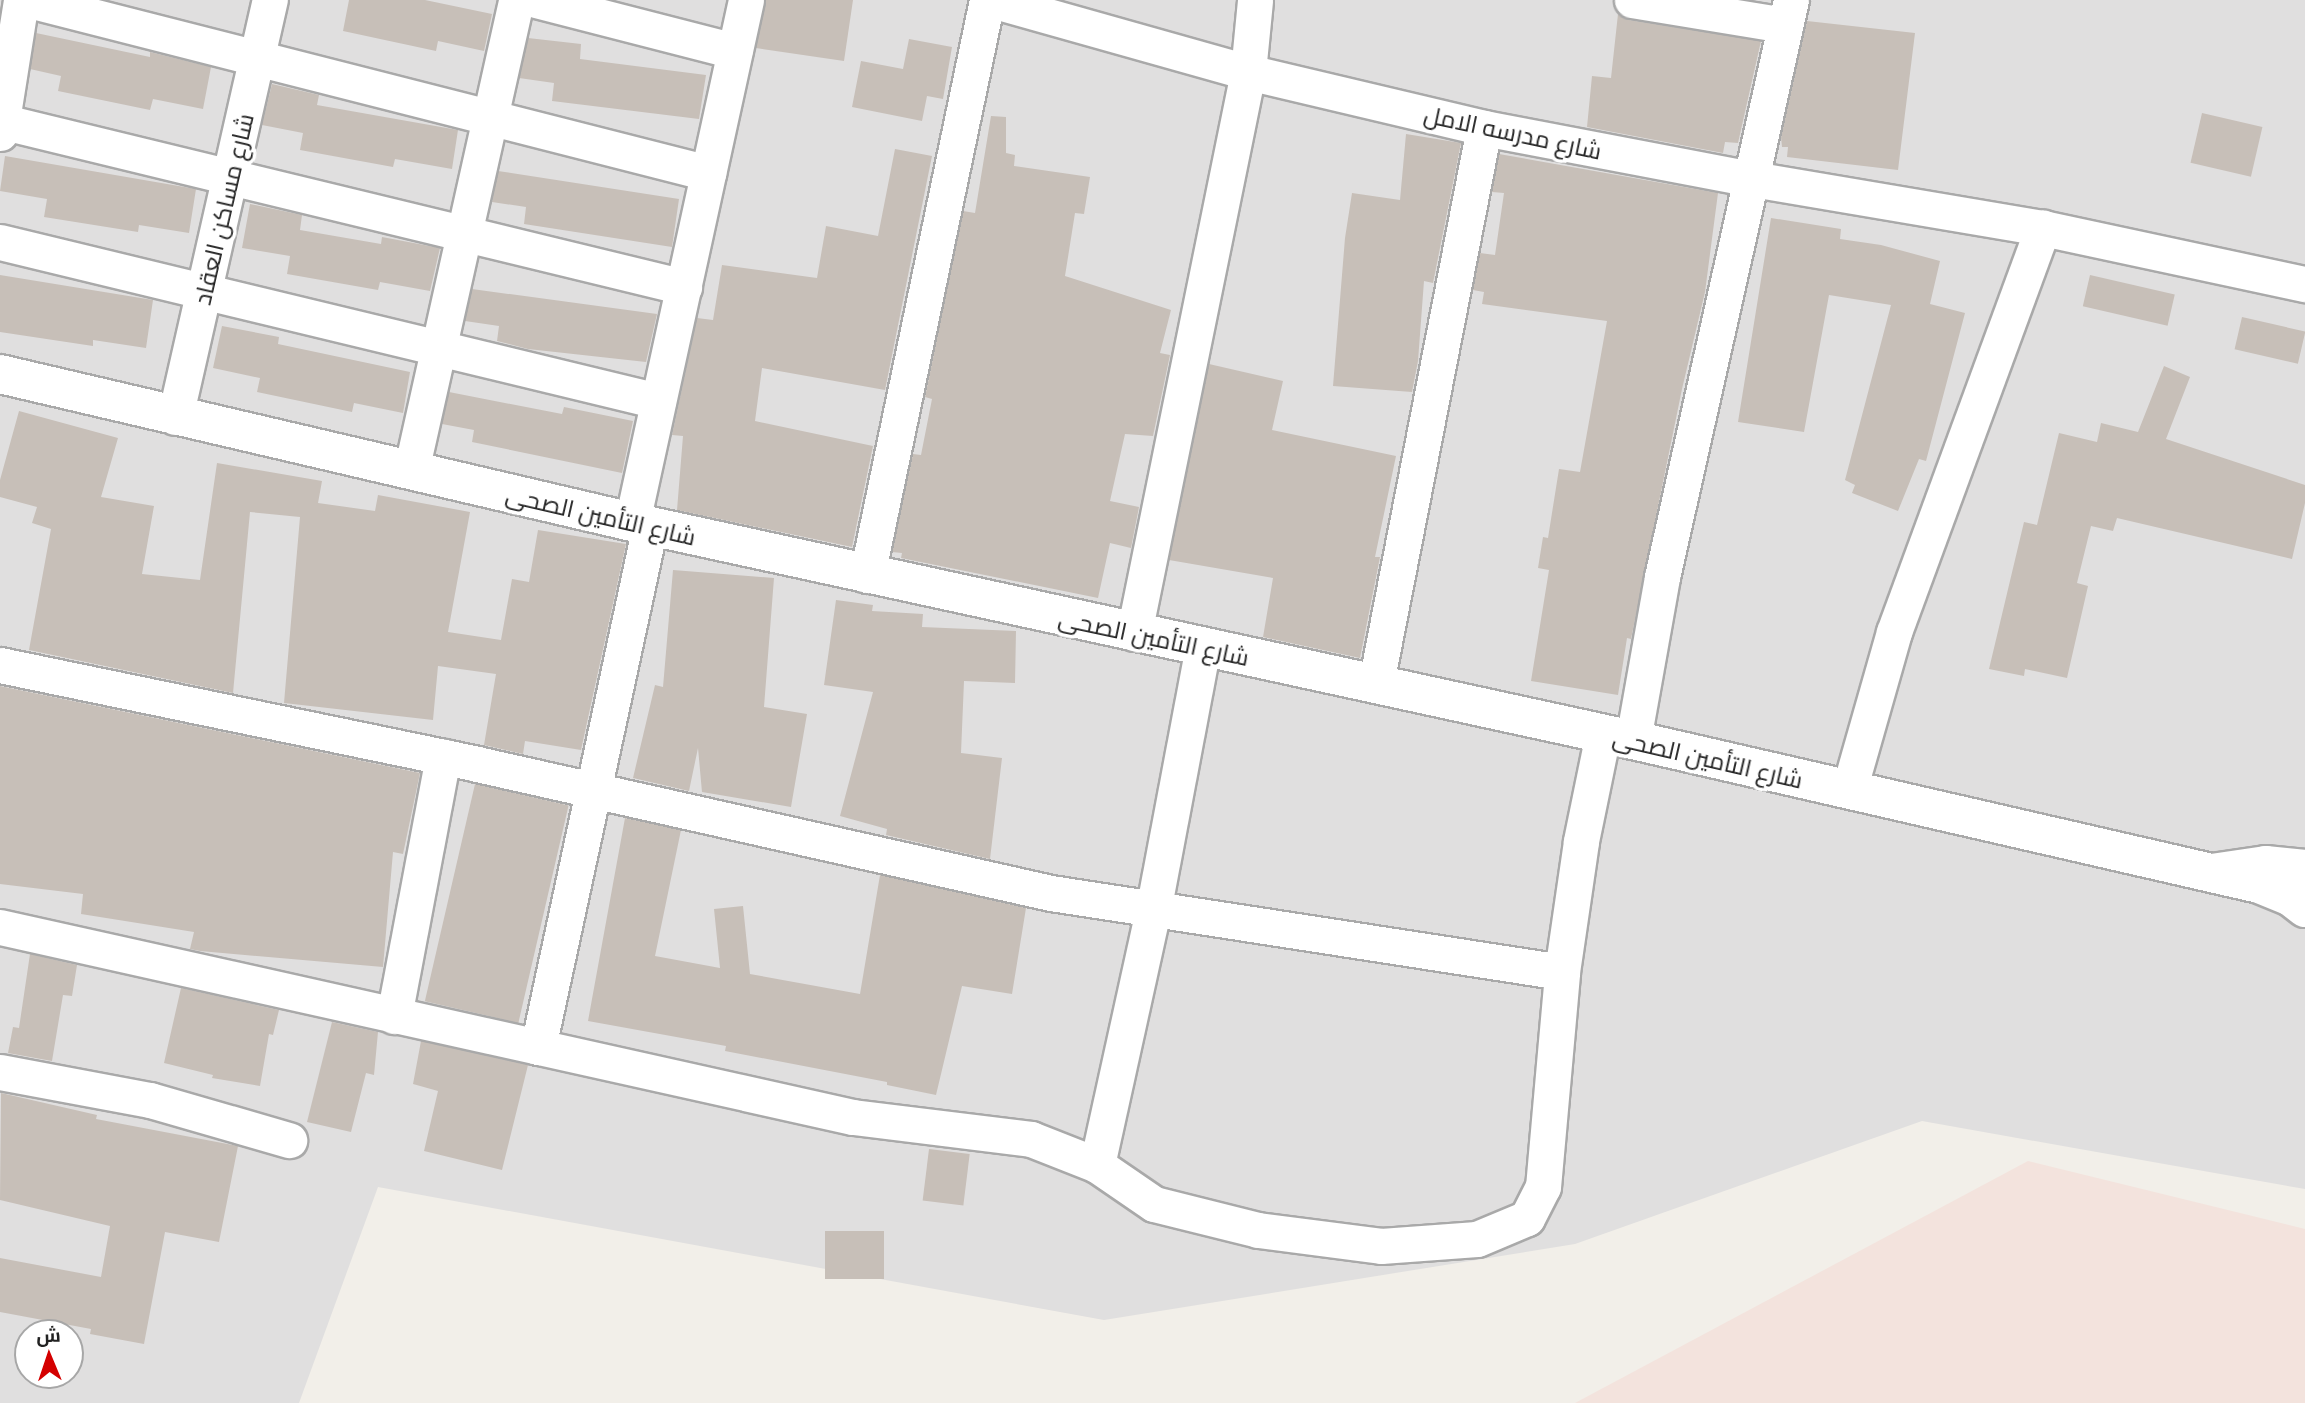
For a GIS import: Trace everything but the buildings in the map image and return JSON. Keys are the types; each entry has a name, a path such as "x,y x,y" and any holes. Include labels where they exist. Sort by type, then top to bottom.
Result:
{"street":[{"path":"21,0 1,125 230,176 684,287"},
{"path":"29,0 709,173"},
{"name":"شارع مساكن العقاد","path":"175,417 270,0"},
{"path":"411,471 516,0"},
{"path":"536,0 735,51"},
{"path":"538,1047 595,791 641,524 658,401 746,0"},
{"path":"867,575 989,0"},
{"name":"شارع مدرسه الامل","path":"989,0 1248,72 1484,128 1752,179 2043,228 2305,284"},
{"path":"1134,633 1248,72 1255,0"},
{"path":"0,927 853,1117 1031,1139 1097,1165 1154,1204 1258,1230 1381,1246 1477,1239 1527,1218 1543,1187 1562,972 1581,841 1618,737 1662,577 1788,13 1632,0"},
{"path":"1376,683 1484,128"},
{"path":"1849,790 1894,632 2043,228"},
{"path":"0,242 658,401"},
{"name":"شارع التأمين الصحى","path":"0,374 641,524 1203,648 1376,683 2259,884 2291,897 2305,908"},
{"path":"1097,1165 1153,911 1203,648"},
{"path":"0,665 443,757 1051,893 1153,911 1562,972"},
{"path":"394,1016 443,757"},
{"path":"2204,872 2265,863 2305,867"},
{"path":"0,1072 150,1100 289,1140"}],"shaded area":[{"path":"0,0 2305,0 2305,1189 1922,1121 1575,1244 1104,1320 378,1187 299,1403 0,1403"},
{"path":"2028,1161 2305,1229 2305,1403 1575,1403"}]}
